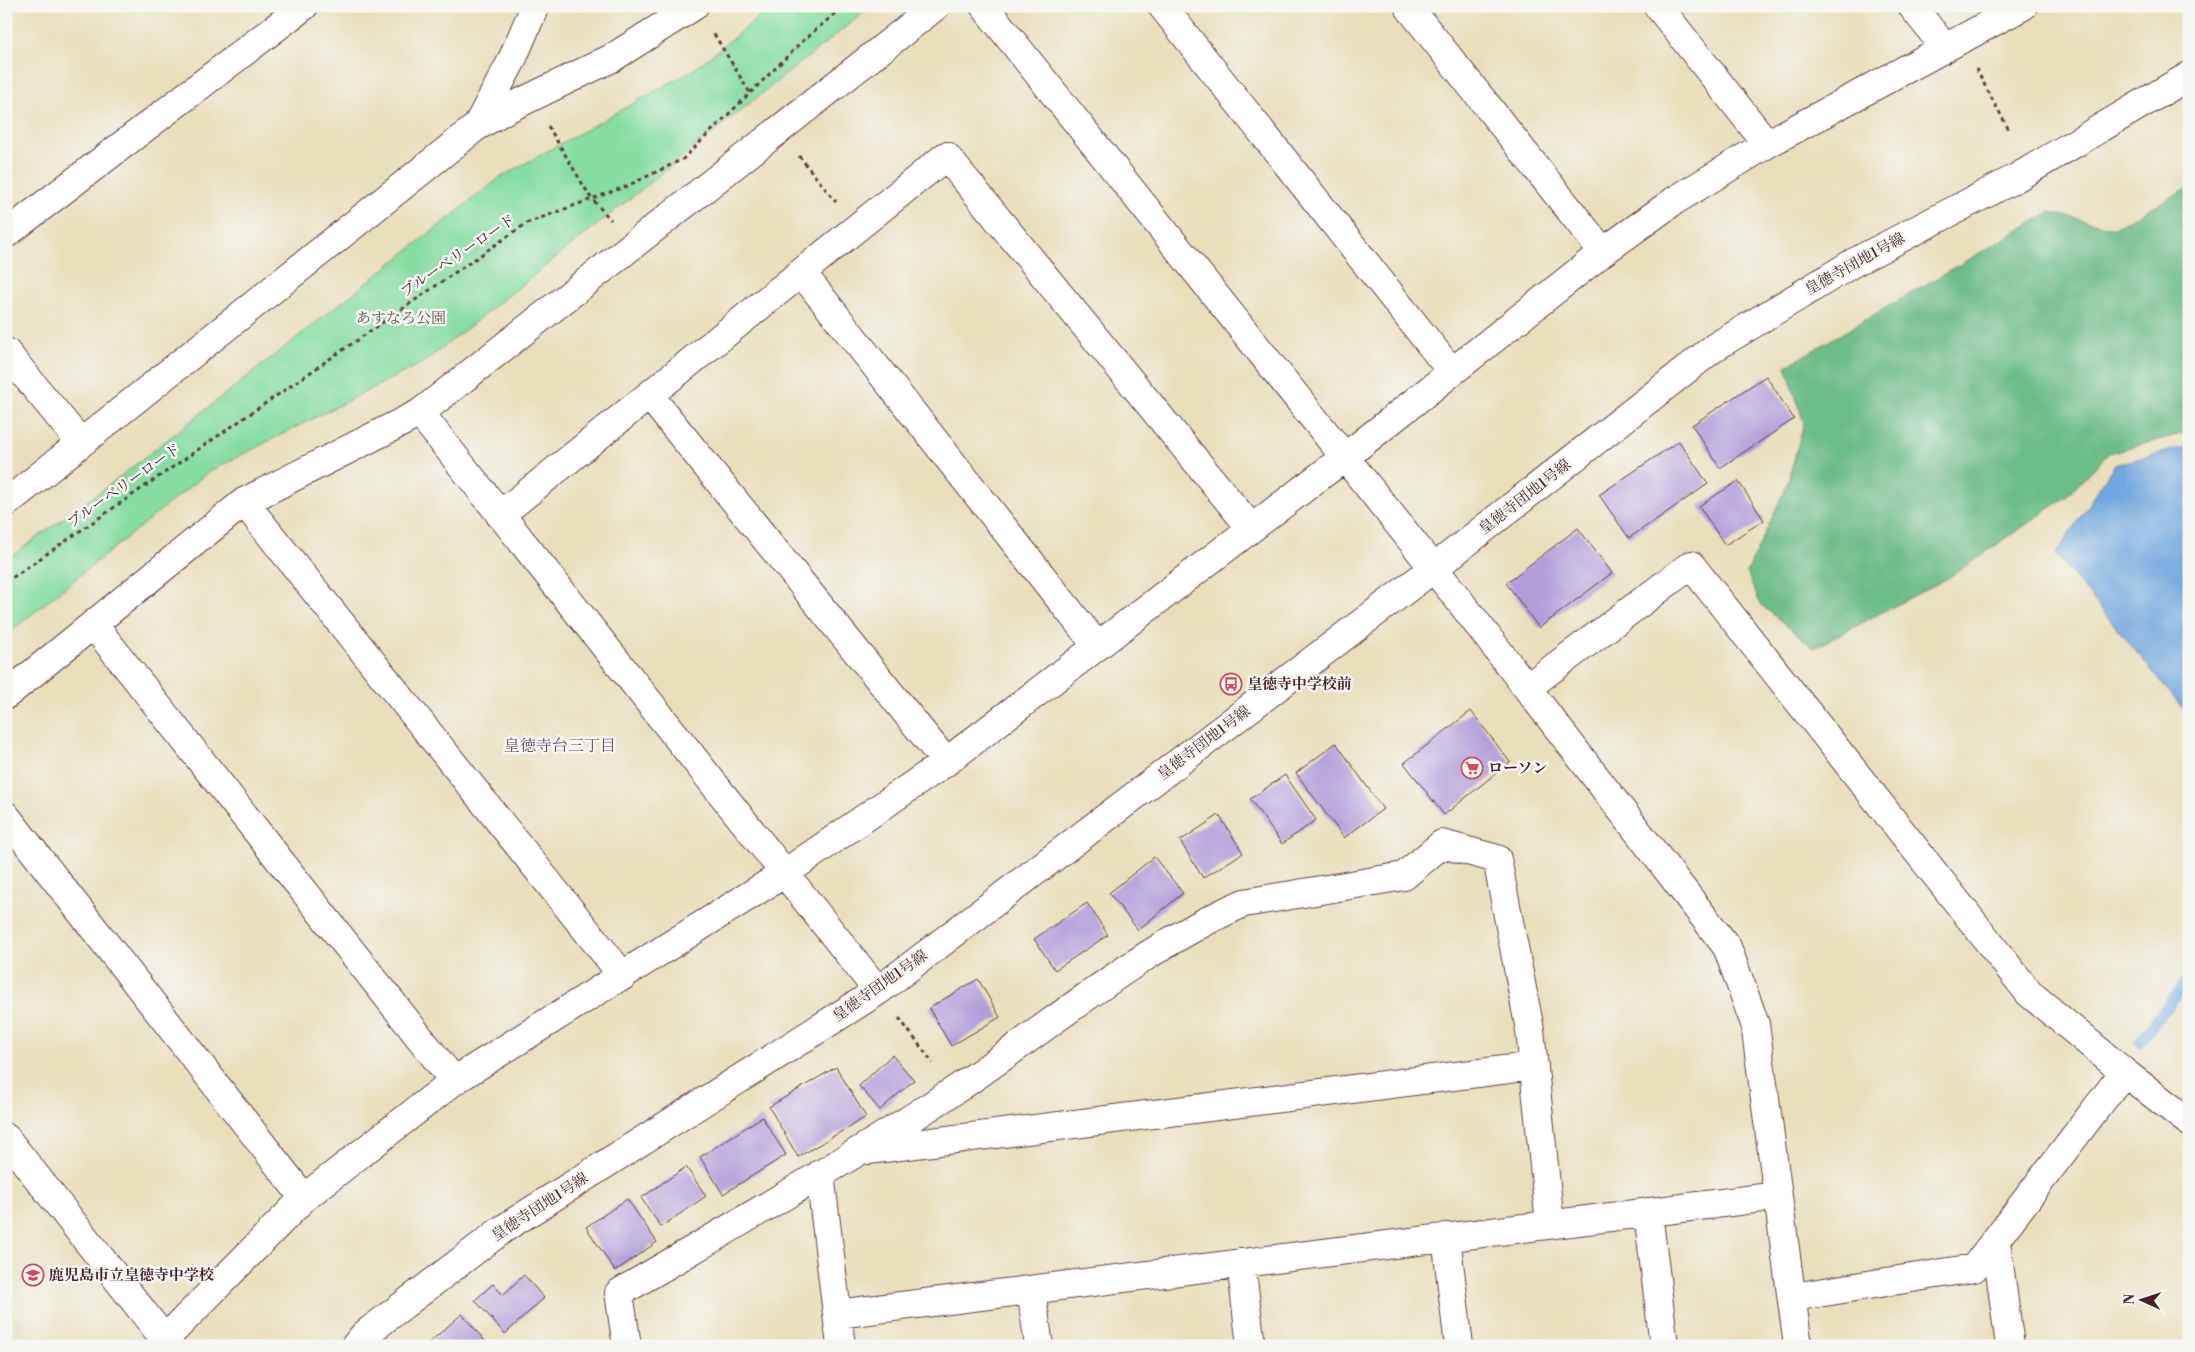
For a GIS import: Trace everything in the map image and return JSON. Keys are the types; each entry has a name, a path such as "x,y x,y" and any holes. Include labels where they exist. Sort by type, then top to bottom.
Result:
{"street":[{"path":"6,234 304,6"},
{"path":"476,127 511,62 535,6"},
{"path":"6,695 244,502 420,413 936,6"},
{"path":"984,6 1528,687 1727,947 1755,1024 1798,1346"},
{"path":"1162,6 1452,372"},
{"path":"1408,6 1603,252"},
{"path":"1658,6 1767,144"},
{"path":"1912,6 1953,44"},
{"path":"6,1138 168,1342 304,1198 454,1082 784,873 946,762 1345,457 1603,252 1674,201 1767,144 2023,6"},
{"path":"6,503 476,127 511,106 701,17"},
{"name":"皇徳寺団地1号線","path":"364,1342 503,1229 878,991 1434,568 1715,347 1853,263 2016,178 2189,76"},
{"path":"500,515 946,156 1251,528"},
{"path":"802,273 1097,646"},
{"path":"6,352 80,442"},
{"path":"649,395 946,762"},
{"path":"420,413 878,991"},
{"path":"244,502 623,976"},
{"path":"1528,687 1691,566 2029,993 2124,1072 2189,1122"},
{"path":"93,624 454,1082"},
{"path":"6,816 304,1198"},
{"path":"627,1346 619,1293 860,1151 954,1091 1136,962 1220,914 1244,903 1404,876 1442,844 1497,859 1530,1030 1550,1224"},
{"path":"860,1151 1534,1066"},
{"path":"1792,1297 1974,1268 2124,1072"},
{"path":"820,1174 841,1346"},
{"path":"837,1314 1778,1196"},
{"path":"1648,1212 1664,1346"},
{"path":"1446,1237 1459,1346"},
{"path":"1996,1241 2010,1346"},
{"path":"1241,1263 1251,1346"},
{"path":"1031,1290 1039,1346"}],"path":[{"name":"ブルーベリーロード","path":"6,582 527,223 627,186 683,159 806,38 844,6"},
{"path":"701,17 750,93"},
{"path":"1953,44 2009,130"},
{"path":"548,125 591,198 634,244"},
{"path":"779,130 857,229"},
{"path":"897,1016 954,1091"}],"green space":[{"name":"あすなろ公園","path":"773,6 872,6 426,361 208,472 6,635 6,560 107,487 501,177 693,70"},
{"path":"2189,187 2189,432 2109,453 2065,498 1948,578 1814,648 1760,604 1747,572 1787,485 1804,423 1786,366 2050,212 2114,228"}],"water":[{"path":"2189,446 2189,716 2056,554 2114,465"}],"building":[{"path":"1766,376 1794,419 1720,468 1692,425"},
{"path":"1679,441 1708,484 1629,538 1599,495"},
{"path":"1738,481 1764,520 1725,545 1699,506"},
{"path":"1578,528 1612,573 1539,628 1506,583"},
{"path":"1471,711 1510,762 1444,815 1404,763"},
{"path":"1336,743 1383,809 1344,838 1296,773"},
{"path":"1285,775 1316,820 1282,844 1250,799"},
{"path":"1219,815 1243,853 1203,878 1180,841"},
{"path":"1154,857 1183,893 1138,930 1109,893"},
{"path":"1087,903 1108,935 1055,970 1034,939"},
{"path":"978,979 1000,1017 951,1046 929,1008"},
{"path":"892,1055 914,1080 880,1110 859,1086"},
{"path":"836,1067 866,1117 798,1157 769,1107"},
{"path":"762,1117 786,1155 723,1194 700,1157"},
{"path":"686,1167 706,1196 661,1227 641,1198"},
{"path":"627,1199 657,1242 615,1271 586,1227"},
{"path":"524,1275 544,1298 505,1334 475,1300 493,1284 503,1295"},
{"path":"462,1314 489,1346 425,1346"}],"waterway":[{"path":"2140,1042 2189,978"}],"place":[{"name":"皇徳寺中学校前","path":"1231,684"},
{"name":"ローソン","path":"1472,768"},
{"name":"鹿児島市立皇徳寺中学校","path":"33,1275"}],"district":[{"name":"皇徳寺台三丁目","path":"560,746"}]}
